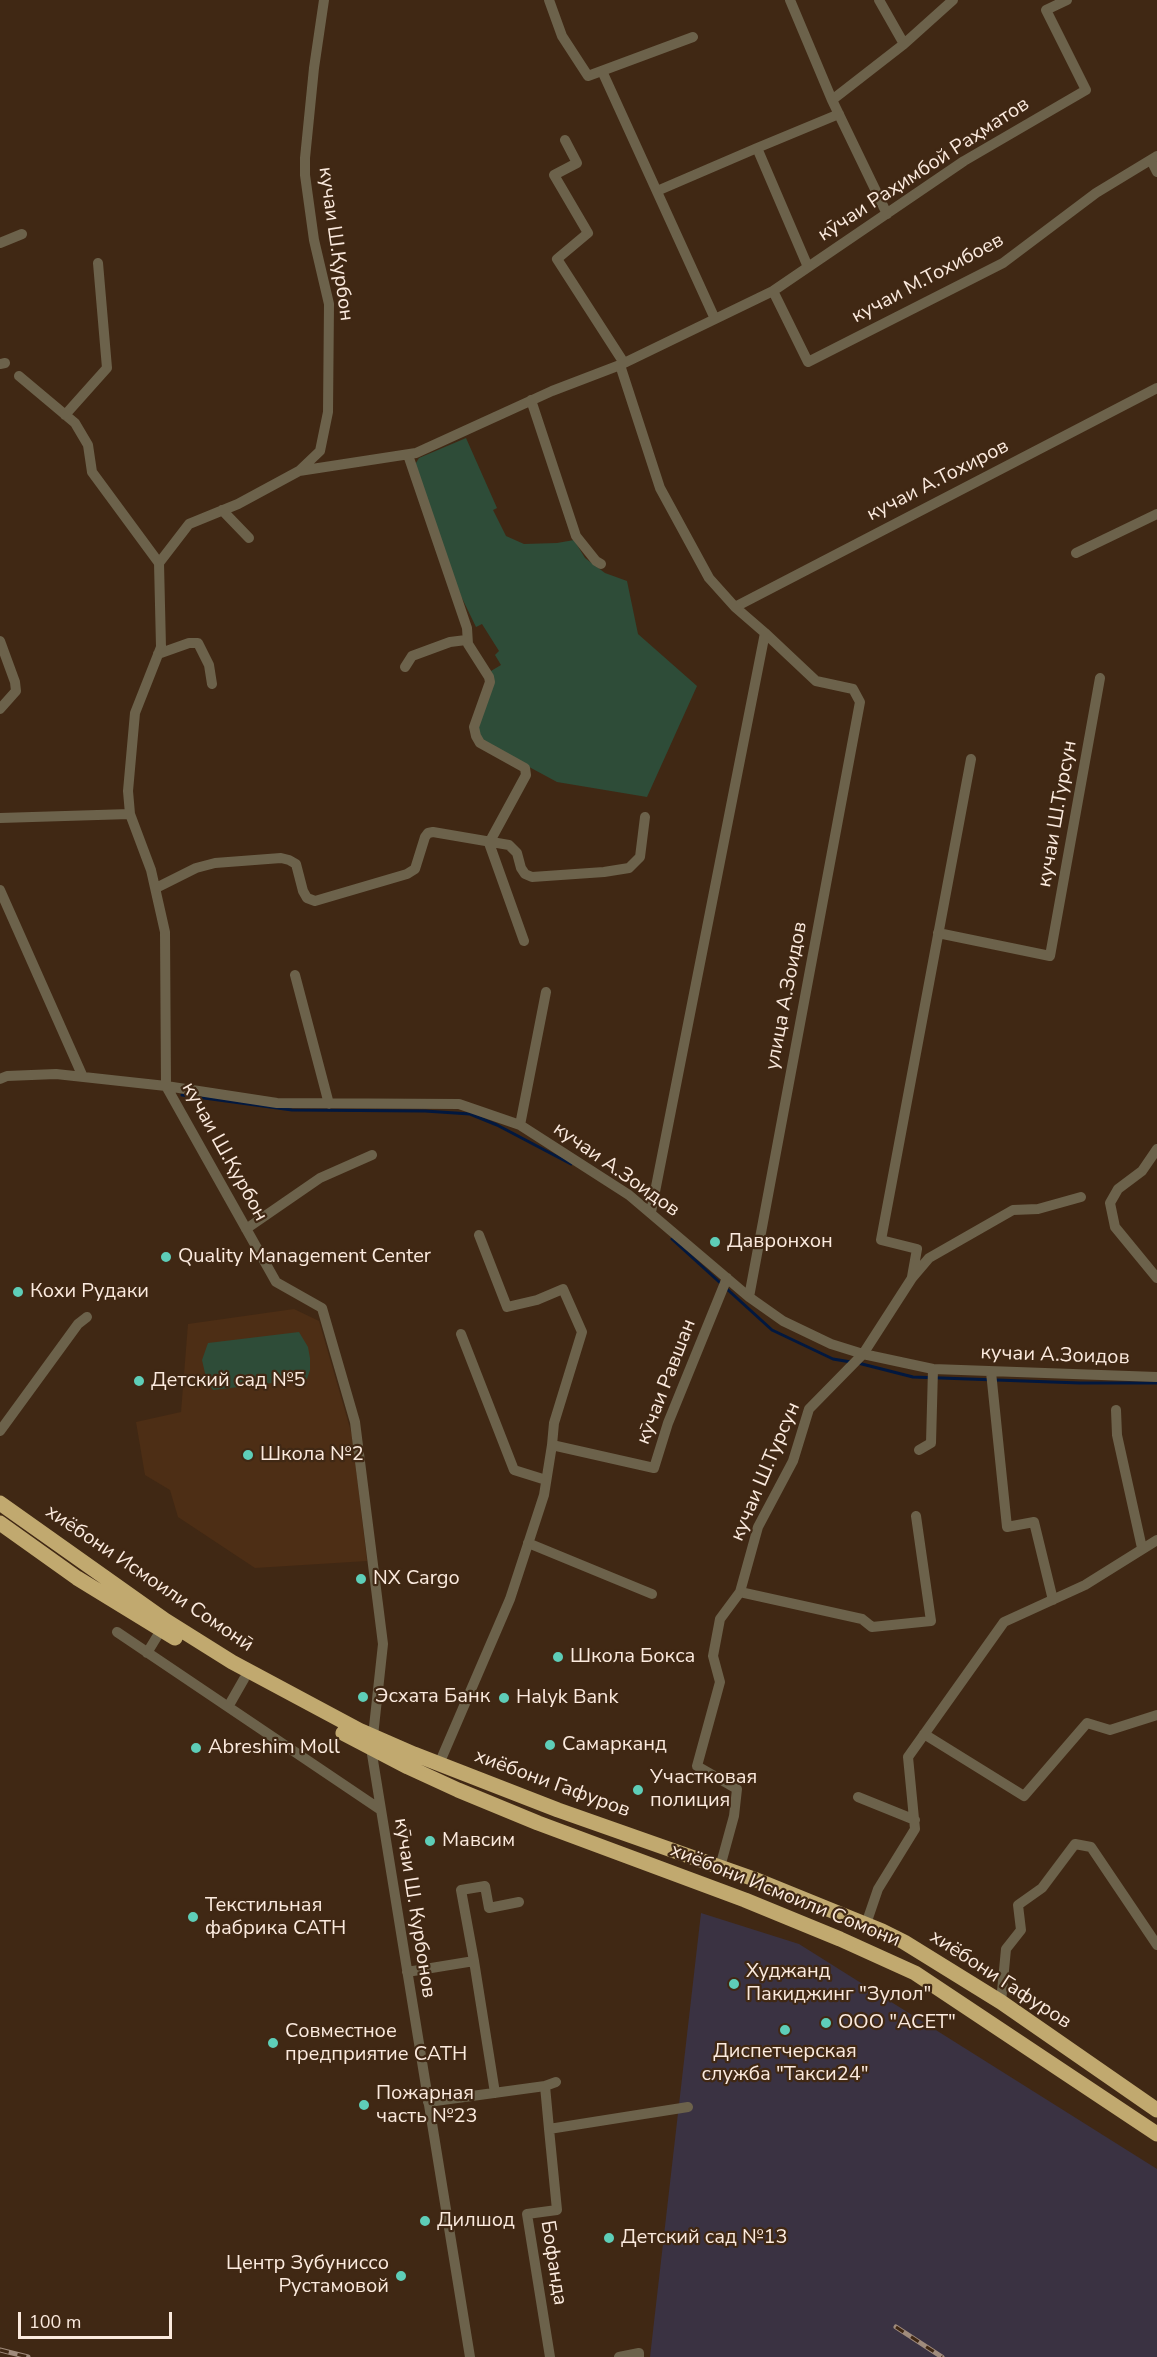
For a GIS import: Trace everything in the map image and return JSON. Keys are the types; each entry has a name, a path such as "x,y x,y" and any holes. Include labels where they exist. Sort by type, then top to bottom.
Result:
{"highway":[{"name":"хиёбони Исмоили Сомонӣ","path":"0,1503 174,1626 372,1742"},
{"name":"хиёбони Исмоили Сомонӣ","path":"0,1523 77,1578 244,1679 372,1742"},
{"name":"хиёбони Гафуров","path":"372,1742 439,1764 558,1810 754,1879 866,1924 904,1942 1001,2002 1150,2106"},
{"name":"хиёбони Исмоили Сомони","path":"372,1742 458,1790 538,1823 745,1900 915,1973 1157,2134"},
{"path":"745,1900 754,1879"},
{"path":"1133,2118 1150,2106"}],"street":[{"name":"кучаи Ш.Қурбон","path":"324,0 314,68 305,175 314,240 329,304 328,412 320,451 299,471 189,524 159,563 161,647 135,713 128,791 130,814 156,888 165,932 166,1086 276,1282 322,1308 355,1422 383,1644 372,1742"},
{"path":"549,0 562,36 588,75 693,37"},
{"path":"790,0 832,100 887,214"},
{"path":"879,0 904,44"},
{"path":"832,100 904,44 953,0"},
{"name":"кӯчаи Раҳимбой Раҳматов","path":"299,471 408,455 531,400 622,364 773,291 964,161 1086,90 1046,10 1067,0"},
{"path":"602,70 715,319"},
{"path":"657,191 839,114"},
{"path":"565,140 577,163 554,176 588,233 557,259 622,364 660,488 709,578 735,607 765,633 651,1212"},
{"path":"757,148 808,267"},
{"path":"1154,158 1157,172"},
{"name":"кучаи М.Тохибоев","path":"773,291 808,362 1003,263 1096,193 1154,158"},
{"path":"0,243 22,234"},
{"path":"65,415 107,368 98,263"},
{"path":"19,375 75,423 88,445 92,472 159,563"},
{"name":"кучаи А.Тохиров","path":"735,607 1157,388"},
{"path":"531,400 576,536 601,564"},
{"path":"408,455 467,628 466,640 489,677 490,682 474,727 476,735 480,743 525,768 526,775 489,843 524,941"},
{"path":"222,510 249,538"},
{"path":"1076,553 1157,514"},
{"name":"улица А.Зоидов","path":"749,1297 860,702 853,689 816,681 765,633"},
{"path":"405,667 412,656 450,642 466,640"},
{"path":"0,641 15,682 16,692 0,709"},
{"path":"158,654 198,642 209,665 212,684"},
{"name":"кучаи Ш.Турсун","path":"938,933 1050,956 1100,678"},
{"path":"912,1278 917,1249 881,1240 971,759"},
{"path":"0,818 130,814"},
{"path":"156,888 196,868 215,863 281,858 296,864 303,891 307,898 315,901 407,874 415,869 428,833 433,832 509,845 513,848 525,874 532,877 604,872 628,868 640,857 645,816"},
{"path":"0,890 83,1077"},
{"path":"295,975 329,1104"},
{"path":"520,1125 546,992"},
{"name":"кучаи А.Зоидов","path":"0,1079 7,1076 56,1074 166,1086 277,1103 459,1104 520,1125 629,1195 651,1212 725,1284 749,1297 783,1321 831,1344 857,1360 991,1376 1157,1377"},
{"path":"1157,1149 1142,1171 1118,1189 1110,1203 1115,1227 1157,1278"},
{"path":"246,1229 320,1178 372,1155"},
{"name":"кучаи Ш.Турсун","path":"720,1867 734,1816 737,1789 697,1766 720,1682 713,1656 720,1619 740,1593 758,1527 793,1461 809,1408 857,1360 912,1278 929,1258 1013,1210 1038,1209 1081,1197"},
{"path":"439,1764 510,1599 546,1480 554,1423 582,1332 563,1289 537,1300 507,1307 479,1235"},
{"name":"кӯчаи Равшан","path":"552,1445 654,1468 668,1423 725,1284"},
{"path":"0,1431 78,1324 87,1317"},
{"path":"461,1334 514,1470 546,1480"},
{"path":"919,1450 931,1443 933,1369"},
{"path":"991,1376 1007,1527 1034,1522 1053,1600"},
{"path":"1116,1410 1117,1435 1142,1548"},
{"path":"740,1593 862,1619 872,1627 931,1621 916,1516"},
{"path":"866,1924 878,1889 915,1825 908,1757 1004,1622 1085,1585 1157,1539"},
{"path":"528,1543 652,1594"},
{"path":"147,1653 161,1630"},
{"path":"117,1632 381,1810"},
{"path":"228,1707 244,1679"},
{"path":"924,1734 1024,1796 1087,1723 1110,1730 1157,1715"},
{"name":"кӯчаи Ш. Курбонов","path":"372,1742 406,1972 470,2357"},
{"path":"858,1797 915,1825"},
{"path":"1001,2002 1006,1949 1021,1930 1018,1905 1042,1888 1075,1844 1091,1847 1157,1945"},
{"path":"495,2093 461,1890 485,1886 489,1908 519,1902"},
{"path":"406,1972 474,1961"},
{"path":"428,2102 556,2082"},
{"name":"Бофанда","path":"545,2085 557,2210 527,2214 550,2357"},
{"path":"549,2129 688,2107"},
{"path":"619,2357 639,2353 639,2357"}],"shaded area":[{"name":"Школа №2","path":"294,1309 319,1321 352,1435 367,1561 255,1568 178,1517 170,1490 145,1475 136,1422 181,1412 188,1324"},
{"path":"701,1913 799,1944 1157,2169 1157,2357 650,2357"}],"green space":[{"path":"466,438 497,508 493,510 506,536 524,544 574,540 585,558 605,573 627,581 638,634 697,686 647,797 557,782 481,741 475,730 491,671 501,665 495,655 499,651 482,624 476,627 460,594 413,468 419,458"},
{"path":"299,1332 308,1347 310,1358 307,1379 213,1390 207,1382 202,1360 208,1343"}],"waterway":[{"path":"182,1095 292,1110 425,1111 470,1114 497,1125 571,1164"},
{"path":"672,1239 772,1330 833,1359 851,1362"},
{"path":"858,1363 913,1377 1080,1383 1157,1383"}],"railway":[{"path":"896,2327 942,2357"},
{"path":"0,2350 28,2357"}],"place":[{"name":"Давронхон","path":"715,1242"},
{"name":"Quality Management Center","path":"166,1257"},
{"name":"Кохи Рудаки","path":"18,1292"},
{"name":"Детский сад №5","path":"139,1381"},
{"name":"Школа №2","path":"248,1455"},
{"name":"NX Cargo","path":"361,1579"},
{"name":"Школа Бокса","path":"558,1657"},
{"name":"Эсxата Банк","path":"363,1697"},
{"name":"Halyk Bank","path":"504,1698"},
{"name":"Самарканд","path":"550,1745"},
{"name":"Abreshim Moll","path":"196,1748"},
{"name":"Участковая полиция","path":"638,1790"},
{"name":"Мавсим","path":"430,1841"},
{"name":"Текстильная фабрика САТН","path":"193,1917"},
{"name":"Худжанд Пакиджинг \"Зулол\"","path":"734,1984"},
{"name":"ООО \"АСЕТ\"","path":"826,2023"},
{"name":"Диспетчерская служба \"Такси24\"","path":"785,2030"},
{"name":"Совместное предприятие CATH","path":"273,2043"},
{"name":"Пожарная часть №23","path":"364,2105"},
{"name":"Дилшод","path":"425,2221"},
{"name":"Детский сад №13","path":"609,2238"},
{"name":"Центр Зубуниссо Рустамовой","path":"401,2276"}]}
